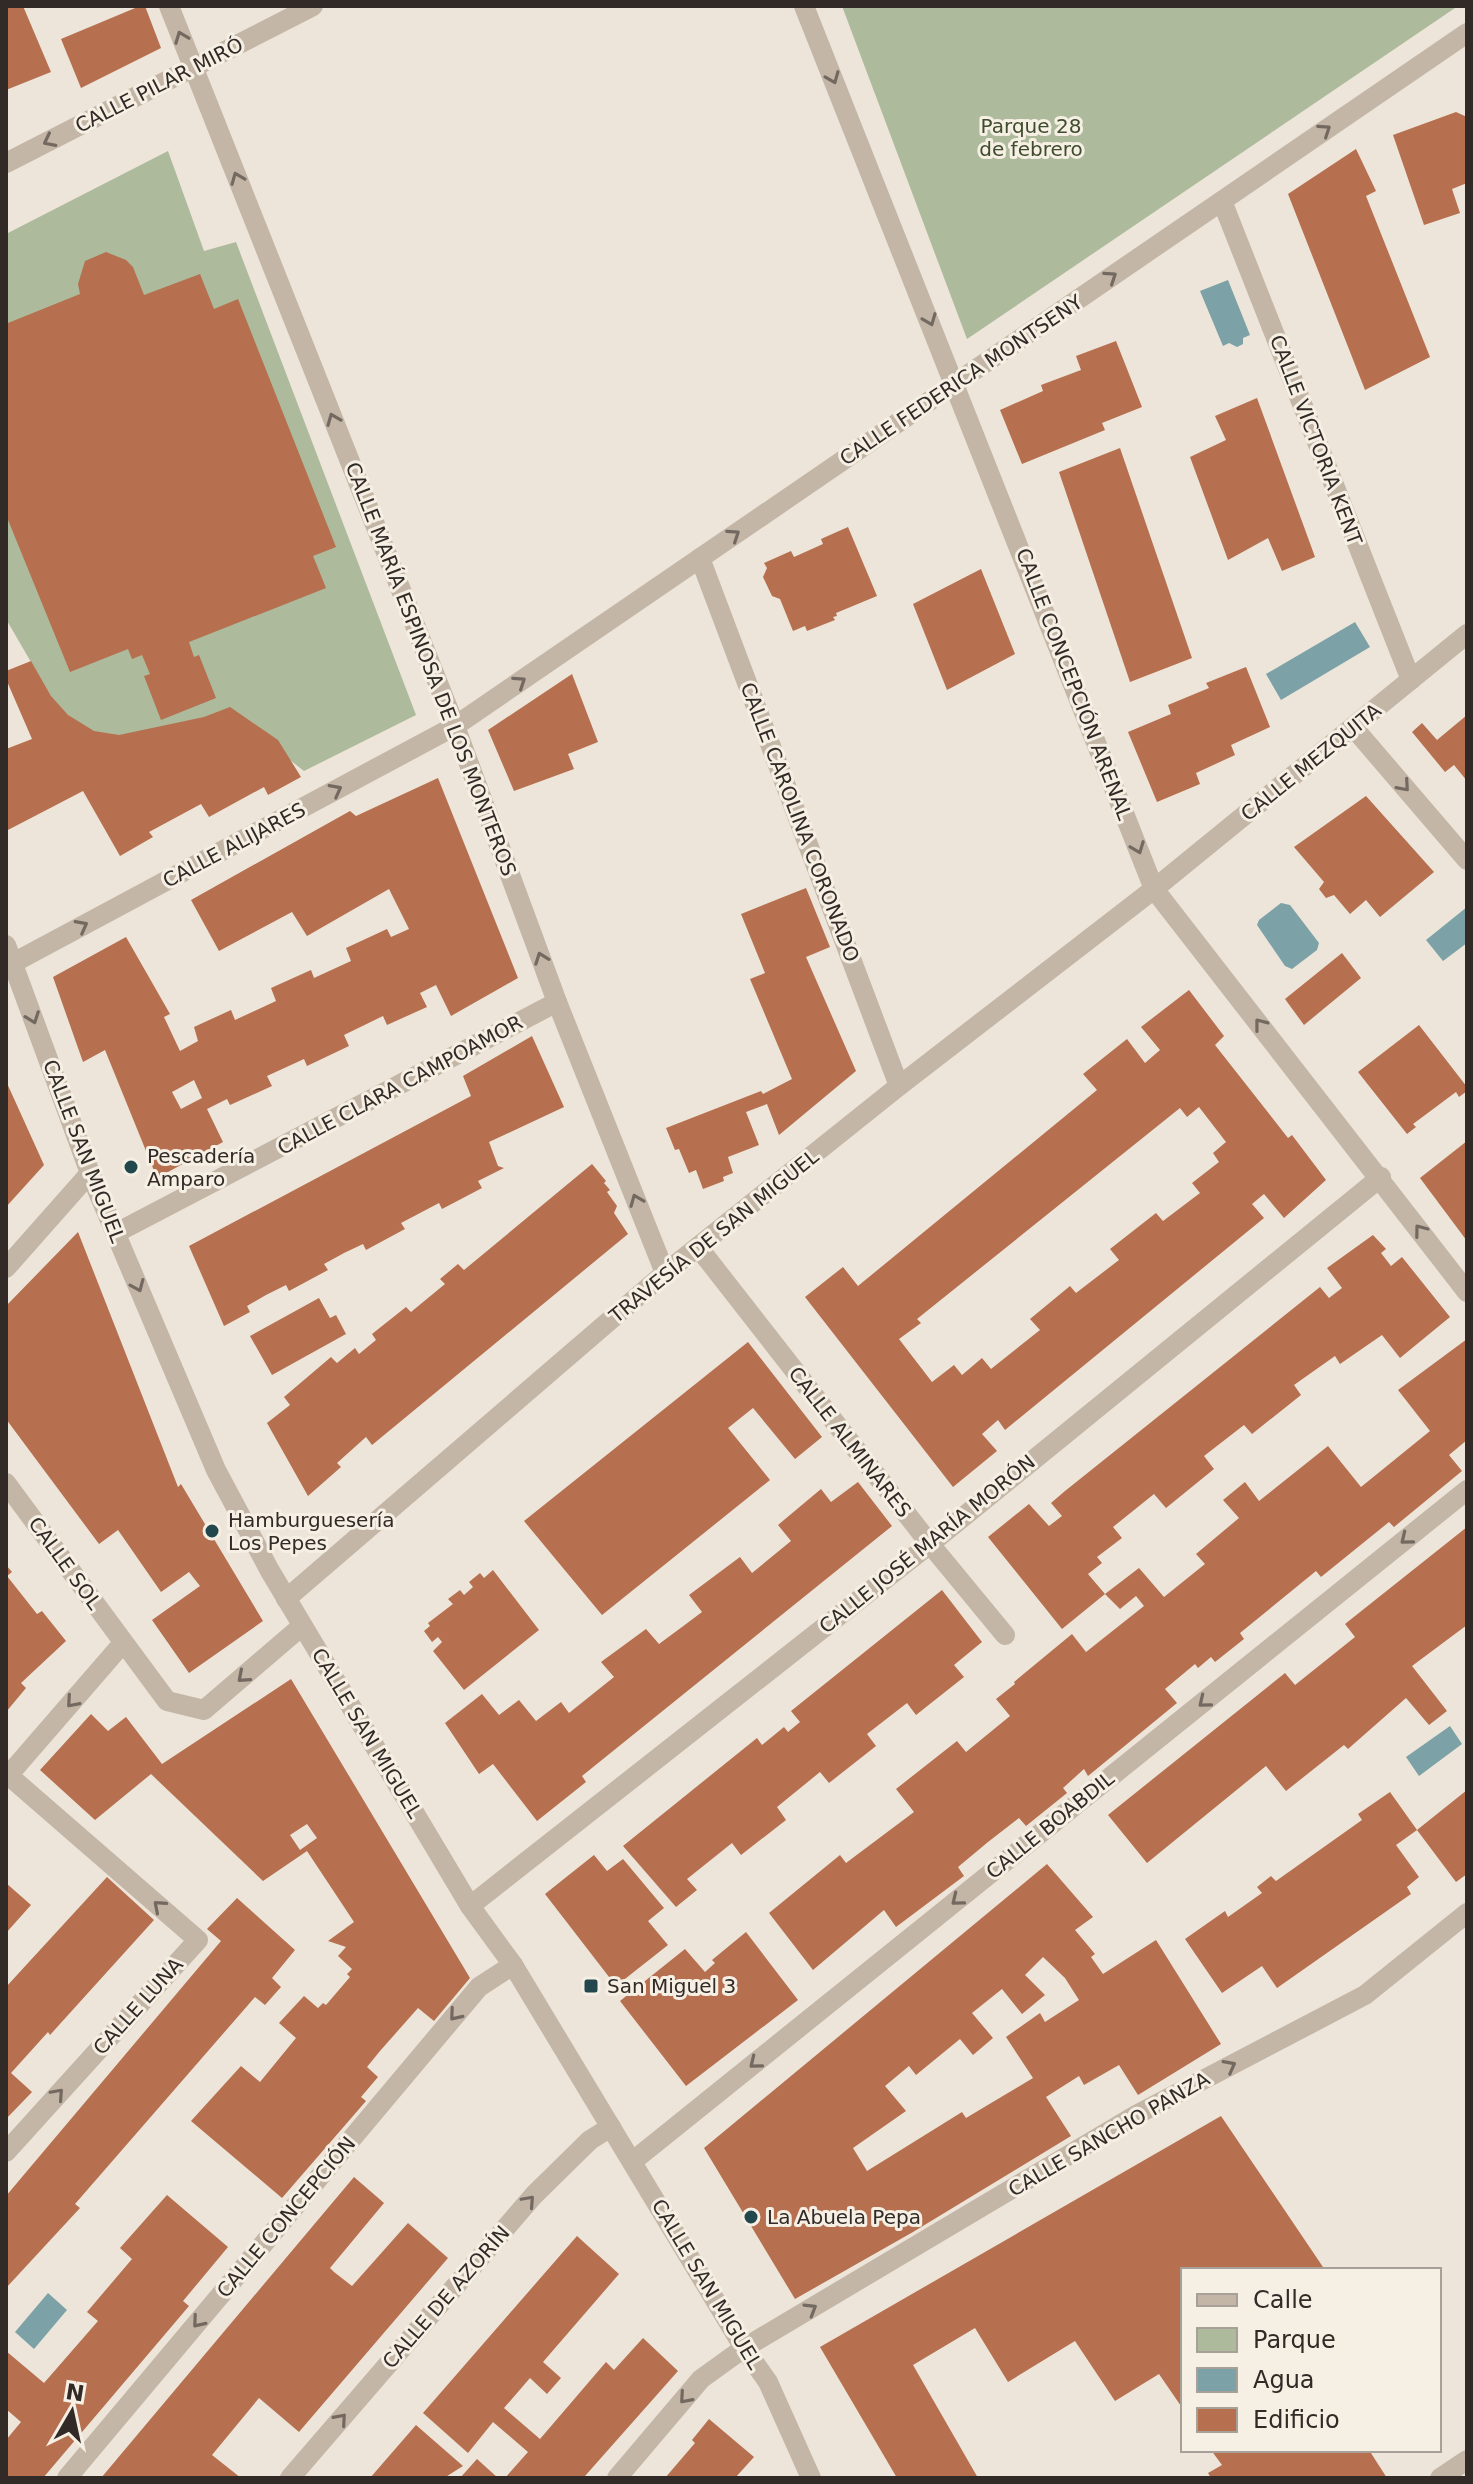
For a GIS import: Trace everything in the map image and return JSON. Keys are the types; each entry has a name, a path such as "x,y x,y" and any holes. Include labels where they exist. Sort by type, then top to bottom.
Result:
{"street":[{"name":"CALLE MARÍA ESPINOSA DE LOS MONTEROS","path":"169,6 455,726 557,1002 665,1273"},
{"name":"CALLE PILAR MIRÓ","path":"6,163 313,6"},
{"name":"CALLE CONCEPCIÓN ARENAL","path":"804,6 1154,889 1381,1177 1467,1292"},
{"name":"CALLE FEDERICA MONTSENY","path":"455,726 1467,33"},
{"name":"CALLE VICTORIA KENT","path":"1222,201 1411,680"},
{"name":"CALLE CAROLINA CORONADO","path":"700,558 899,1086"},
{"name":"CALLE MEZQUITA","path":"1154,889 1467,634"},
{"name":"CALLE ALIJARES","path":"10,954 455,726"},
{"path":"1353,727 1467,860"},
{"name":"TRAVESÍA DE SAN MIGUEL","path":"286,1599 665,1273 899,1086 1154,889"},
{"name":"CALLE SAN MIGUEL","path":"10,954 90,1173 216,1470 286,1599 470,1906 513,1965 744,2348 768,2382 811,2478"},
{"name":"CALLE CLARA CAMPOAMOR","path":"116,1233 557,1002"},
{"path":"6,1268 90,1173"},
{"name":"CALLE JOSÉ MARÍA MORÓN","path":"470,1906 930,1544 1381,1177"},
{"name":"CALLE ALMINARES","path":"698,1247 1005,1635"},
{"name":"CALLE SOL","path":"6,1483 167,1701 204,1710 302,1626"},
{"name":"CALLE BOABDIL","path":"633,2161 1467,1490"},
{"path":"7,1776 123,1643"},
{"name":"CALLE LUNA","path":"6,2152 198,1940 7,1776"},
{"name":"CALLE SANCHO PANZA","path":"617,2478 701,2379 744,2348 1136,2115 1365,1995 1467,1913"},
{"name":"CALLE CONCEPCIÓN","path":"67,2478 479,1987 513,1965"},
{"name":"CALLE DE AZORÍN","path":"290,2478 534,2195 590,2140 611,2127"},
{"path":"1440,2478 1467,2460"}],"green space":[{"name":"Parque 28 de febrero","path":"842,6 1458,6 967,339"},
{"path":"168,151 204,251 236,242 416,715 304,771 227,711 114,748 67,724 6,619 6,234"}],"water":[{"path":"1228,280 1250,335 1243,338 1243,344 1237,347 1229,343 1223,346 1200,291"},
{"path":"1355,622 1370,647 1281,700 1266,674"},
{"path":"1281,903 1290,905 1319,943 1317,950 1292,969 1285,966 1257,925"},
{"path":"1467,907 1467,943 1443,961 1426,940"},
{"path":"1450,1726 1462,1744 1419,1776 1406,1757"},
{"path":"48,2293 67,2310 34,2349 15,2332"}],"building":[{"path":"6,6 23,6 51,72 6,90"},
{"path":"145,6 161,48 81,88 61,39"},
{"path":"1456,112 1467,117 1467,183 1452,189 1460,213 1424,225 1393,135"},
{"path":"1356,149 1376,191 1366,196 1430,357 1365,390 1288,194"},
{"path":"106,252 126,260 133,267 144,295 200,274 214,309 238,299 336,547 313,556 326,588 189,642 194,657 199,655 216,698 161,720 144,676 150,674 142,655 132,659 128,649 70,672 6,515 6,317 8,323 80,294 78,284 85,261"},
{"path":"1116,341 1142,407 1102,423 1105,430 1022,464 1000,410 1043,391 1041,385 1081,370 1076,356"},
{"path":"1257,398 1315,557 1282,571 1268,538 1228,560 1190,457 1226,440 1215,416"},
{"path":"1120,448 1192,658 1130,682 1059,472"},
{"path":"848,527 877,596 836,613 837,616 833,617 835,620 807,631 805,626 793,631 780,599 772,596 763,577 767,568 764,563 791,551 794,557 823,544 821,539"},
{"path":"981,569 1015,654 947,690 913,604"},
{"path":"31,661 51,696 68,715 94,731 119,735 204,717 230,707 278,740 301,777 268,795 264,787 209,817 201,804 149,832 153,837 120,856 83,791 6,831 6,749 32,739 6,679 6,671"},
{"path":"1246,667 1270,727 1231,745 1235,755 1196,773 1200,784 1157,802 1128,732 1171,714 1168,705 1209,688 1206,683"},
{"path":"572,674 598,742 568,754 574,769 514,791 488,730"},
{"path":"1467,715 1467,781 1454,765 1445,772 1412,732 1422,723 1437,740"},
{"path":"438,778 518,978 451,1016 436,985 420,993 427,1007 387,1025 383,1016 344,1035 349,1046 307,1066 304,1059 267,1076 272,1086 230,1105 227,1099 207,1109 223,1142 157,1178 105,1050 83,1062 53,977 126,937 170,1014 164,1017 180,1051 198,1041 194,1027 231,1010 235,1020 276,1001 271,988 311,970 314,978 351,961 346,948 387,929 391,937 409,929 389,889 307,936 292,912 219,951 191,900 350,811 356,816","holes":["194,1080 202,1098 181,1109 172,1092"]},
{"path":"1366,796 1434,872 1380,917 1366,900 1350,914 1334,895 1326,898 1319,889 1324,882 1294,847"},
{"path":"806,888 830,947 806,957 856,1071 779,1135 767,1104 746,1112 759,1145 728,1157 733,1173 723,1177 724,1181 703,1189 696,1170 689,1173 666,1128 761,1091 763,1094 792,1079 750,979 765,973 741,914"},
{"path":"1342,953 1361,978 1304,1025 1285,999"},
{"path":"1189,990 1224,1036 1215,1045 1288,1138 1292,1135 1326,1180 1284,1218 1264,1194 1252,1204 1264,1218 1005,1430 998,1420 982,1434 997,1451 953,1487 805,1297 843,1267 858,1286 1097,1090 1083,1074 1127,1039 1145,1063 1160,1050 1141,1027","holes":["1199,1107 1226,1142 1213,1153 1219,1162 1192,1183 1200,1193 1163,1221 1156,1213 1110,1249 1119,1260 1076,1293 1070,1286 1030,1319 1040,1330 991,1369 982,1358 962,1375 954,1365 932,1382 899,1339 921,1323 917,1319 1180,1108 1187,1117"]},
{"path":"1419,1025 1467,1091 1459,1097 1456,1092 1413,1124 1416,1127 1407,1134 1358,1072"},
{"path":"532,1036 564,1107 489,1142 498,1166 504,1168 478,1181 482,1188 442,1209 439,1203 401,1223 405,1229 366,1250 363,1244 344,1253 324,1264 328,1270 289,1291 286,1285 266,1295 247,1306 250,1312 224,1326 189,1246 471,1096 463,1076"},
{"path":"6,1081 44,1165 6,1207"},
{"path":"1467,1141 1467,1241 1420,1178"},
{"path":"592,1164 606,1181 604,1183 610,1190 607,1192 617,1206 614,1213 628,1234 372,1445 366,1437 337,1463 341,1467 308,1496 267,1423 290,1405 284,1397 331,1357 337,1363 355,1348 359,1354 376,1340 372,1334 406,1307 411,1312 445,1284 440,1279 458,1264 464,1270"},
{"path":"78,1232 178,1487 181,1484 263,1621 189,1673 152,1620 200,1586 189,1572 161,1592 118,1530 99,1544 6,1419 6,1306"},
{"path":"1373,1235 1386,1249 1381,1253 1391,1266 1402,1257 1450,1317 1400,1358 1382,1335 1340,1364 1335,1356 1294,1385 1301,1395 1252,1434 1244,1425 1204,1456 1214,1469 1166,1508 1154,1494 1113,1527 1122,1538 1097,1557 1102,1563 1088,1574 1105,1594 1062,1629 988,1537 1029,1504 1049,1526 1062,1516 1051,1503 1065,1491 1320,1287 1329,1298 1342,1288 1327,1268"},
{"path":"319,1298 330,1318 336,1315 346,1334 272,1375 250,1336"},
{"path":"1467,1339 1467,1440 1449,1455 1462,1471 1394,1527 1389,1522 1321,1577 1316,1571 1240,1633 1244,1639 1215,1662 1211,1657 1198,1668 1195,1664 1165,1689 1177,1703 1088,1776 1084,1769 1063,1788 1067,1793 1026,1826 1019,1818 988,1842 958,1867 964,1876 896,1927 884,1910 813,1970 769,1913 840,1855 846,1863 914,1812 896,1789 957,1741 966,1752 1010,1716 996,1699 1072,1634 1086,1652 1144,1606 1136,1596 1120,1609 1105,1594 1139,1568 1164,1597 1205,1564 1196,1554 1239,1518 1223,1500 1245,1482 1259,1501 1328,1446 1361,1487 1430,1431 1398,1390"},
{"path":"748,1342 822,1437 795,1459 753,1408 728,1428 770,1480 602,1615 524,1521"},
{"path":"858,1482 892,1526 582,1776 586,1782 537,1821 493,1764 479,1774 445,1723 482,1694 499,1715 519,1700 536,1721 561,1702 569,1713 614,1677 601,1662 646,1629 659,1644 702,1612 689,1595 740,1557 752,1573 791,1541 778,1525 821,1489 831,1502"},
{"path":"1467,1527 1467,1625 1412,1666 1447,1711 1429,1725 1406,1698 1348,1749 1344,1745 1286,1791 1266,1766 1147,1863 1108,1815 1285,1673 1295,1685 1355,1637 1345,1624"},
{"path":"6,1565 12,1572 7,1576 37,1614 42,1611 66,1641 21,1683 26,1688 6,1712"},
{"path":"493,1570 539,1630 464,1690 433,1651 442,1642 438,1637 432,1642 424,1631 430,1626 428,1623 453,1604 448,1599 460,1590 464,1595 473,1587 469,1582 480,1573 484,1578"},
{"path":"942,1590 982,1642 954,1665 964,1677 916,1715 907,1703 867,1734 876,1746 829,1783 820,1772 777,1807 786,1820 741,1855 732,1843 687,1879 697,1890 676,1907 623,1846 757,1738 762,1745 784,1727 788,1732 800,1722 791,1711"},
{"path":"291,1679 470,1978 434,2021 418,2008 380,2051 367,2067 378,2077 361,2097 366,2101 282,2198 191,2121 241,2066 260,2082 296,2038 279,2023 304,1996 318,2008 323,2003 326,2005 350,1977 347,1974 352,1969 338,1956 346,1947 328,1941 354,1922 307,1851 263,1881 151,1774 95,1820 40,1770 91,1714 108,1731 126,1717 162,1764","holes":["307,1824 317,1838 300,1850 290,1835"]},
{"path":"1467,1790 1467,1874 1456,1882 1417,1830"},
{"path":"1390,1792 1417,1830 1396,1845 1419,1877 1407,1887 1411,1894 1277,1988 1262,1966 1222,1993 1185,1939 1225,1911 1228,1917 1262,1893 1257,1887 1271,1876 1276,1881 1362,1820 1358,1814"},
{"path":"594,1855 607,1871 623,1859 664,1908 648,1921 668,1945 616,1986 545,1894"},
{"path":"1047,1864 1093,1917 1075,1930 1095,1954 1091,1957 1103,1974 1156,1940 1221,2044 1138,2095 1119,2065 1084,2085 1079,2076 1046,2097 1071,2136 795,2299 704,2148","holes":["1043,1957 1065,1978 1079,2000 1045,2022 1040,2013 1006,2037 1033,2078 966,2118 962,2112 867,2171 853,2148 906,2111 885,2086 909,2066 916,2075 960,2039 973,2055 993,2038 972,2013 1002,1989 1022,2014 1045,1995 1025,1975"]},
{"path":"107,1877 154,1920 50,2035 48,2032 11,2073 32,2092 6,2119 6,1987"},
{"path":"6,1883 31,1905 6,1933"},
{"path":"237,1898 295,1950 272,1978 281,1987 265,2005 255,1997 75,2204 80,2208 6,2288 6,2196 221,1941 207,1929"},
{"path":"746,1932 798,2000 686,2086 620,2001 685,1949 705,1972 715,1963 712,1960"},
{"path":"1221,2116 1324,2268 1181,2268 1181,2406 1159,2374 1115,2401 1075,2341 1008,2382 975,2328 913,2365 978,2478 897,2478 820,2347"},
{"path":"354,2177 384,2203 330,2268 334,2272 352,2286 408,2223 448,2258 299,2432 259,2398 212,2455 241,2478 101,2478"},
{"path":"167,2195 228,2247 183,2301 189,2306 43,2478 6,2478 6,2440 21,2422 6,2409 6,2351 44,2383 98,2321 87,2312 132,2259 120,2248"},
{"path":"577,2236 619,2274 543,2362 561,2378 547,2394 530,2378 504,2408 540,2439 606,2362 614,2370 643,2338 678,2371 585,2476 587,2478 505,2478 528,2452 493,2422 468,2453 423,2413"},
{"path":"709,2419 754,2457 735,2478 665,2478 695,2443 692,2440"},
{"path":"416,2425 463,2466 444,2478 370,2478"},
{"path":"1212,2452 1370,2452 1387,2478 1211,2478 1208,2473 1222,2465"},
{"path":"477,2459 498,2478 460,2478"}],"place":[{"name":"Pescadería Amparo","path":"131,1167"},
{"name":"Hamburguesería Los Pepes","path":"212,1531"},
{"name":"San Miguel 3","path":"591,1986"},
{"name":"La Abuela Pepa","path":"751,2217"}]}
